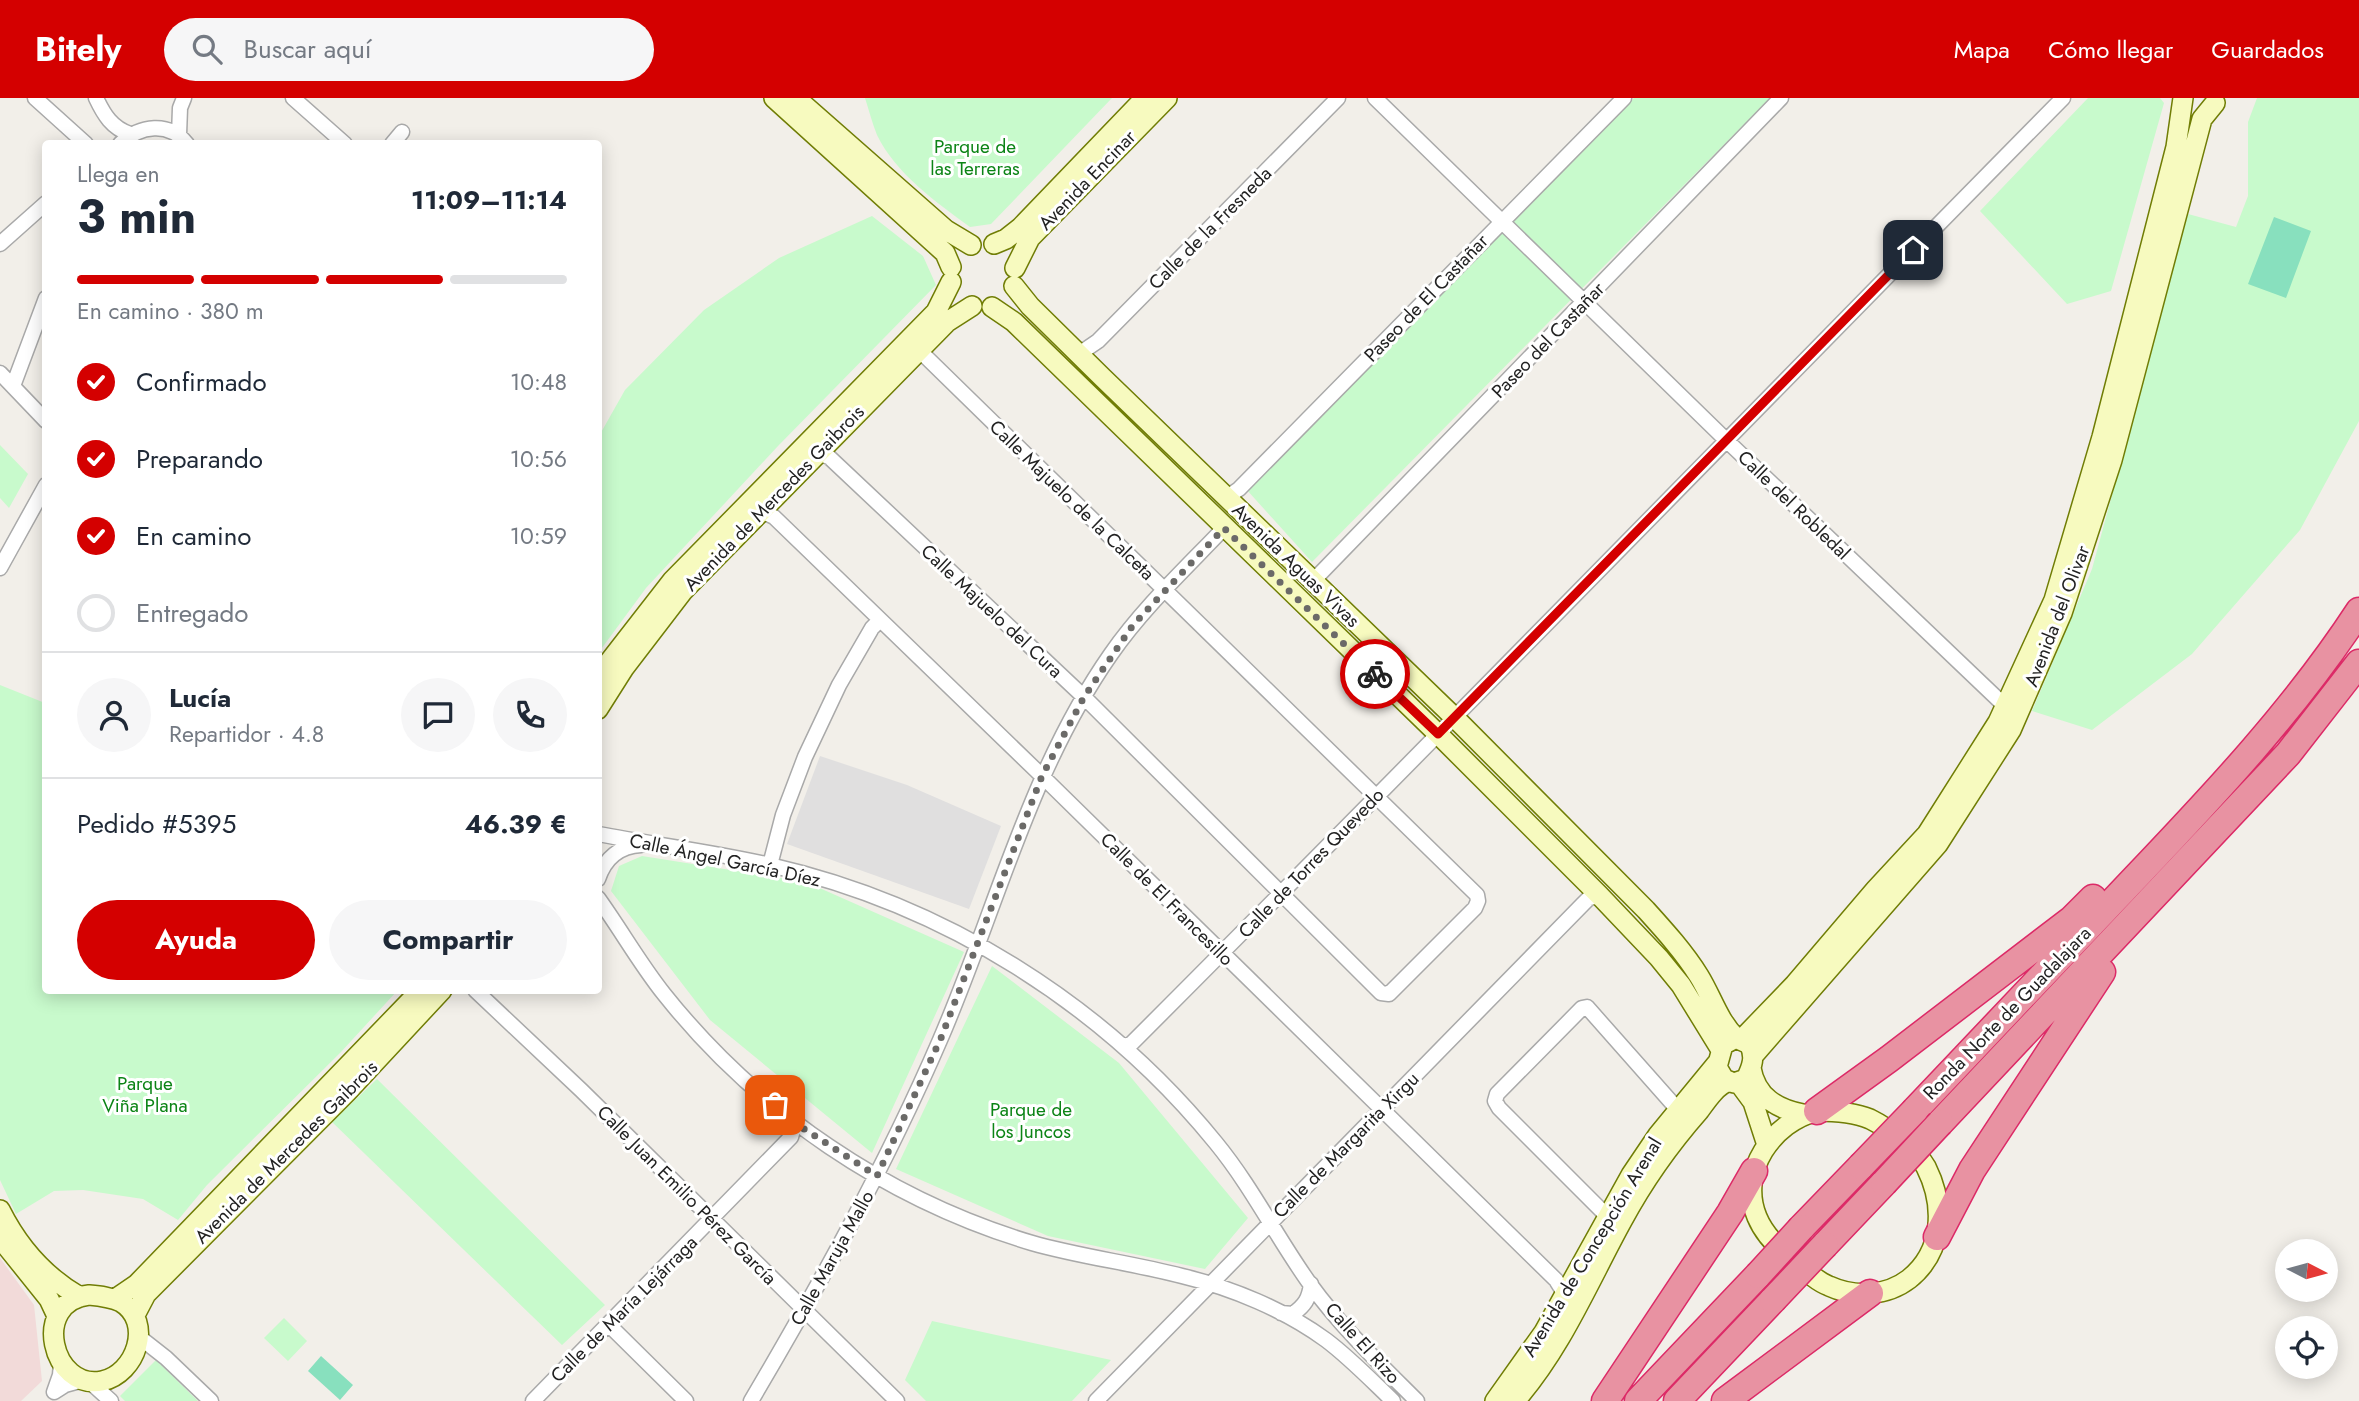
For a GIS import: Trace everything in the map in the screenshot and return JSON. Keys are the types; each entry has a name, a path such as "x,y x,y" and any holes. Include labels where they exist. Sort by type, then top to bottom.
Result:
{"highway":[{"name":"Ronda Norte de Guadalajara","path":"1638,1401 2152,861 2309,682 2359,611"},
{"name":"Ronda Norte de Guadalajara","path":"1677,1401 2288,754 2359,663"},
{"path":"1937,1237 1972,1170 2103,970 2238,825 2288,754"},
{"path":"1810,1113 1899,1052 2072,919 2156,836 2243,760"},
{"path":"1605,1401 1730,1213 1754,1171"},
{"path":"1725,1401 1870,1293"}],"street":[{"path":"35,98 82,140"},
{"path":"96,98 107,118 125,139 144,129 159,128 169,130 183,139"},
{"path":"293,98 340,140"},
{"path":"774,98 884,187 971,245"},
{"path":"796,98 945,253 955,292 962,301 972,306 992,307 1002,302 1015,277 1011,258 1004,250 995,244 978,242 962,250 951,274"},
{"name":"Avenida Encinar","path":"995,244 1020,228 1145,98"},
{"name":"Avenida Encinar","path":"1015,277 1030,238 1167,98"},
{"name":"Calle de la Fresneda","path":"1079,354 1098,341 1338,98"},
{"name":"Calle del Robledal","path":"1374,98 1725,439 2006,706"},
{"name":"Paseo de El Castañar","path":"1227,497 1239,489 1624,98"},
{"name":"Paseo del Castañar","path":"1313,581 1781,98"},
{"name":"Calle de Torres Quevedo","path":"1123,1046 1131,1044 1280,895 1725,439 2063,98"},
{"path":"2185,98 2198,103 2221,101"},
{"name":"Avenida del Olivar","path":"1729,1047 1795,984 1927,834 2006,706 2054,600 2102,437 2176,147 2185,98"},
{"name":"Avenida del Olivar","path":"1743,1072 1938,844 2011,730 2063,612 2112,460 2202,119 2221,101"},
{"path":"159,128 182,103"},
{"path":"182,103 183,139"},
{"path":"0,244 42,207"},
{"name":"Avenida de Mercedes Gaibrois","path":"602,673 672,581 936,312 951,274"},
{"name":"Avenida Aguas Vivas","path":"1015,277 1030,306 1455,718 1668,935 1699,977 1721,1020 1729,1047"},
{"name":"Avenida de Mercedes Gaibrois","path":"602,703 624,668 683,591 947,322 972,306"},
{"name":"Avenida Aguas Vivas","path":"992,307 1014,322 1438,734 1600,896 1659,958 1729,1047"},
{"path":"13,386 42,309"},
{"name":"Calle Majuelo de la Calceta","path":"920,349 923,355 1477,895 1478,901 1475,908 1385,995 1280,895"},
{"path":"0,373 42,417"},
{"name":"Calle Majuelo del Cura","path":"817,453 829,457 1084,697 1280,895"},
{"path":"0,568 42,492"},
{"name":"Calle de El Francesillo","path":"761,511 774,517 1042,776 1556,1280 1566,1296"},
{"name":"Calle Maruja Mallo","path":"751,1401 804,1311 877,1176 941,1038 1042,776 1084,697 1125,635 1224,528"},
{"path":"770,865 783,815 823,715 872,628 882,622"},
{"name":"Calle Ángel García Díez","path":"602,835 770,865 849,887 917,913 979,944 1032,976 1123,1046 1217,1143 1270,1222"},
{"path":"602,869 610,857 628,846 653,845"},
{"name":"Calle de Margarita Xirgu","path":"1096,1401 1583,904 1589,898 1600,896"},
{"name":"Calle El Rizo","path":"602,901 665,995 734,1070 795,1123 877,1176 922,1201 1033,1243 1098,1259 1156,1269 1210,1284 1281,1313 1326,1340 1393,1401"},
{"name":"Avenida de Mercedes Gaibrois","path":"115,1299 137,1284 417,994"},
{"name":"Avenida de Mercedes Gaibrois","path":"135,1315 146,1294 347,1092 438,994"},
{"name":"Calle Juan Emilio Pérez García","path":"479,994 897,1401"},
{"path":"1607,1216 1499,1108 1495,1101 1497,1094 1582,1008 1587,1007 1672,1103 1680,1107"},
{"path":"1767,1145 1743,1072 1749,1044 1729,1047 1718,1072 1743,1072 1783,1111 1852,1113 1869,1119 1906,1144 1925,1165 1938,1203 1937,1237 1930,1255 1916,1273 1899,1287 1884,1293 1847,1293 1827,1286 1786,1254 1766,1233 1757,1217 1751,1193 1754,1171 1767,1145 1778,1130 1810,1113"},
{"name":"Avenida de Concepción Arenal","path":"1495,1401 1566,1296 1631,1175 1680,1107 1729,1047"},
{"name":"Avenida de Concepción Arenal","path":"1515,1401 1531,1382 1564,1329 1644,1184 1719,1087 1743,1072"},
{"name":"Calle de María Lejárraga","path":"533,1401 791,1137 795,1123"},
{"path":"0,1210 35,1261 62,1287 80,1297"},
{"name":"Calle El Rizo","path":"1270,1222 1311,1284 1354,1337 1417,1401"},
{"path":"0,1238 50,1299 57,1316"},
{"name":"Calle El Rizo","path":"1281,1313 1293,1314 1305,1306 1311,1284"},
{"path":"50,1396 86,1381 110,1379 126,1367 137,1348 138,1325 135,1315 115,1299 103,1296 80,1297 62,1309 57,1316 53,1337 55,1351 61,1363 86,1381 111,1401"},
{"path":"608,1324 686,1401"},
{"path":"138,1336 166,1358 211,1401"},
{"path":"50,1396 60,1375 61,1363"}],"shaded area":[{"path":"820,756 907,785 1001,826 969,909 787,844"},
{"path":"0,1258 34,1305 42,1381 21,1401 0,1401"}],"green space":[{"name":"Parque de las Terreras","path":"865,98 1112,98 991,224 970,227 918,186 895,162 877,135"},
{"path":"1634,98 1770,98 1312,562 1246,489"},
{"path":"2088,98 2160,98 2164,103 2111,291 2067,304 1980,211"},
{"path":"2257,98 2359,98 2359,421 2300,530 2192,654 2092,730 2032,711 2092,569 2188,214 2236,227 2248,196 2248,122"},
{"path":"872,216 923,256 936,285 778,446 646,588 602,648 602,431 625,390 704,310 779,258"},
{"path":"2274,217 2311,231 2286,298 2248,284"},
{"path":"0,445 28,474 9,508 0,498"},
{"name":"Parque Viña Plana","path":"0,685 42,702 42,994 394,994 341,1052 207,1185 178,1220 143,1199 83,1190 54,1191 16,1214 0,1180"},
{"path":"642,856 806,882 964,952 872,1153 710,1020 611,891 619,866"},
{"name":"Parque de los Juncos","path":"992,966 1119,1063 1248,1218 1205,1269 1048,1236 896,1169"},
{"path":"377,1079 605,1305 562,1345 332,1122"},
{"path":"284,1318 307,1341 288,1361 264,1338"},
{"path":"932,1321 1111,1360 1072,1401 926,1401 905,1380"},
{"path":"321,1356 353,1385 340,1400 308,1371"},
{"path":"156,1360 198,1401 125,1401 120,1396"}],"way so far":[{"path":"775,1105 795,1123 838,1153 877,1176 941,1038 1042,776 1084,697 1133,625 1224,528 1375,674"}],"route":[{"path":"1375,674 1438,734 1913,250"}]}
